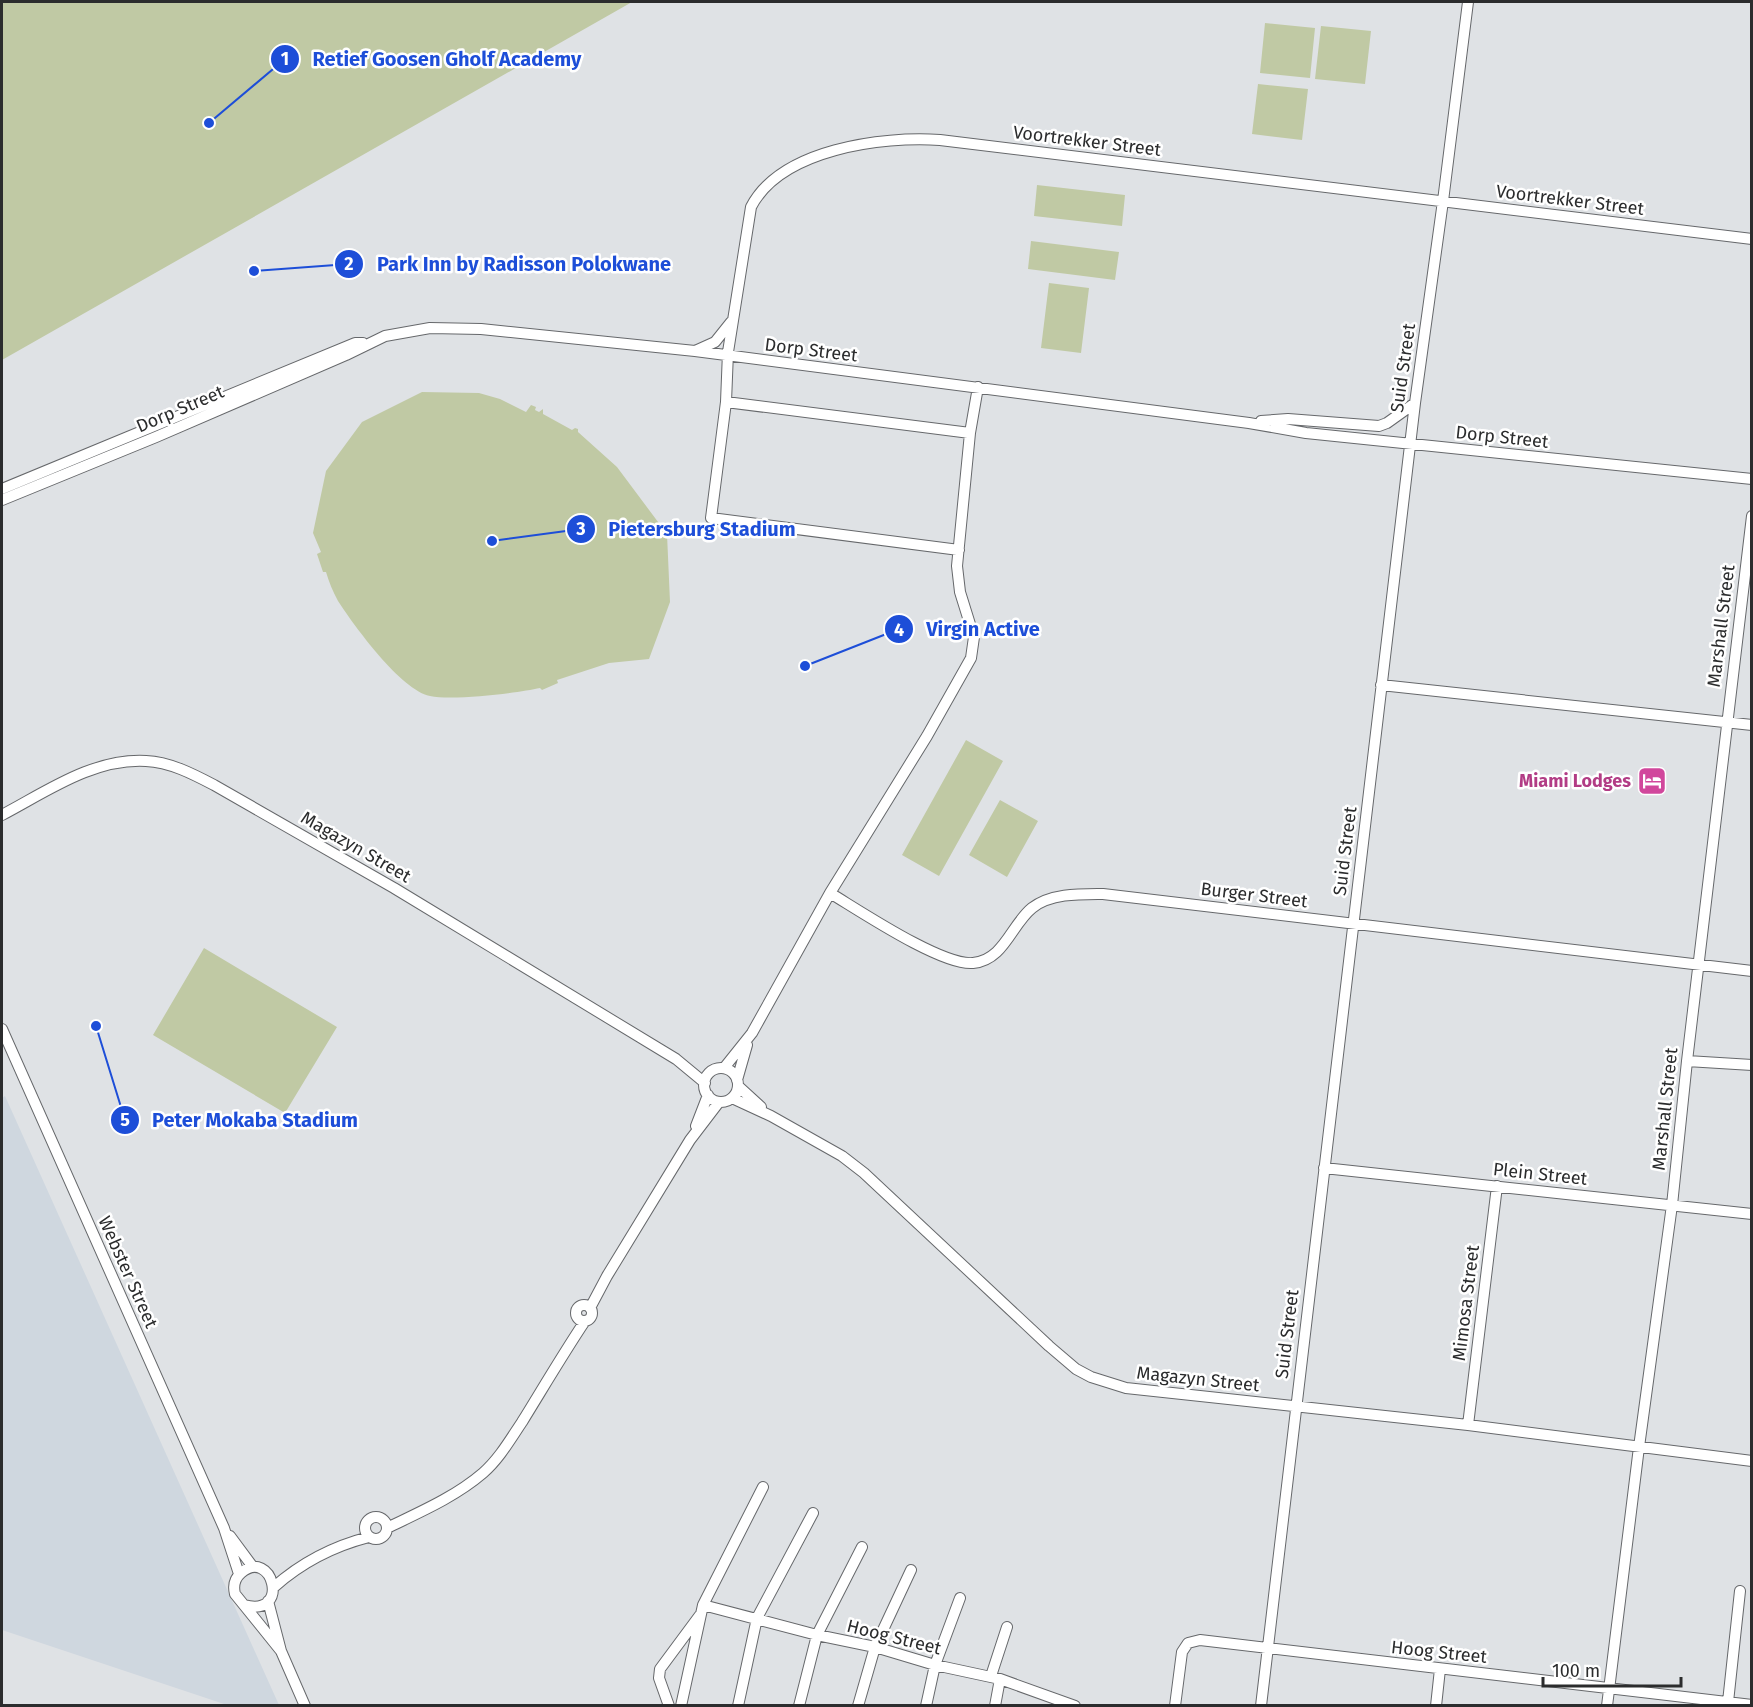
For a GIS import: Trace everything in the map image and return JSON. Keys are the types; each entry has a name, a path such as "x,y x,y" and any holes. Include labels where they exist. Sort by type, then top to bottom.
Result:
{"street":[{"name":"Suid Street","path":"1261,1706 1410,444 1468,2"},
{"name":"Voortrekker Street","path":"959,550 711,518 726,402 728,356 747,220 756,197 781,175 829,152 858,145 911,138 940,140 1752,239"},
{"path":"695,351 715,342 733,319"},
{"name":"Dorp Street","path":"2,500 167,433 346,356 369,342 385,336 430,328 461,328 695,351 1249,423 1306,433 1752,479"},
{"name":"Dorp Street","path":"2,489 355,344 369,342"},
{"path":"690,1140 708,1095 705,1083 711,1072 724,1068 752,1033 830,893 927,736 971,658 974,637 957,577 970,433 978,387"},
{"path":"726,402 970,433"},
{"name":"Dorp Street","path":"1249,423 1288,419 1379,426 1415,403"},
{"name":"Marshall Street","path":"1607,1706 1638,1448 1672,1205 1698,964 1752,516"},
{"path":"1381,685 1752,725"},
{"name":"Magazyn Street","path":"2,815 82,772 102,766 145,760 187,771 394,888 676,1059 705,1083"},
{"name":"Burger Street","path":"830,893 932,953 974,963 986,960 998,951 1031,909 1047,900 1081,894 1103,894 1752,970"},
{"name":"Webster Street","path":"2,1029 224,1528 239,1574"},
{"path":"708,1095 719,1102 732,1098 752,1033"},
{"name":"Magazyn Street","path":"676,1059 711,1072"},
{"path":"1687,1061 1752,1065"},
{"path":"724,1068 730,1070 738,1083"},
{"name":"Magazyn Street","path":"738,1083 771,1116"},
{"name":"Magazyn Street","path":"732,1098 771,1116 842,1156 864,1173 1048,1346 1083,1373 1108,1383 1126,1388 1468,1425 1752,1461"},
{"path":"385,1524 413,1515 452,1495 494,1461 543,1389 581,1319 590,1317 587,1307 690,1140 719,1102"},
{"name":"Plein Street","path":"1324,1168 1752,1214"},
{"name":"Mimosa Street","path":"1468,1425 1497,1186"},
{"path":"669,1706 659,1678 660,1669 703,1609 763,1487"},
{"path":"738,1706 756,1618 813,1513"},
{"path":"376,1517 385,1524 384,1536 381,1538 373,1539 367,1533 368,1521 371,1519 376,1517"},
{"name":"Webster Street","path":"224,1528 253,1568"},
{"path":"244,1605 253,1608 261,1606 268,1601 274,1587 293,1570 367,1533"},
{"path":"799,1706 817,1635 862,1547"},
{"path":"281,1652 235,1594 234,1587 239,1574 246,1569 253,1568 267,1573 293,1570"},
{"path":"858,1706 875,1647 911,1570"},
{"path":"267,1573 274,1587"},
{"path":"1728,1702 1740,1591"},
{"path":"926,1706 935,1665 960,1598"},
{"path":"268,1601 281,1652 305,1706"},
{"path":"681,1706 703,1609"},
{"name":"Hoog Street","path":"703,1609 756,1618 817,1635 875,1647 935,1665 996,1678 1056,1703 1075,1706"},
{"path":"995,1706 996,1678 1007,1627"},
{"name":"Hoog Street","path":"1174,1706 1182,1652 1188,1644 1200,1640 1752,1705"},
{"path":"1436,1706 1440,1669"}],"shaded area":[{"path":"5,1096 279,1705 227,1705 2,1630 2,1098"}],"green space":[{"path":"2,2 632,2 2,360"},
{"path":"1265,23 1315,28 1310,78 1260,73"},
{"path":"1321,26 1371,31 1365,84 1315,79"},
{"path":"1258,84 1308,89 1302,140 1252,134"},
{"path":"1037,185 1125,195 1122,226 1034,216"},
{"path":"1031,241 1119,252 1115,280 1028,269"},
{"path":"1049,283 1089,288 1081,353 1041,348"},
{"path":"422,392 479,393 500,399 526,412 531,405 539,412 543,409 543,414 572,430 578,429 578,432 617,467 667,534 670,602 649,659 609,663 557,680 558,683 542,690 540,688 454,698 430,696 418,691 380,656 338,601 326,572 323,572 317,554 321,552 313,533 326,471 362,422"},
{"path":"966,740 1003,761 939,876 902,855"},
{"path":"1000,800 1038,821 1007,877 969,855"},
{"path":"204,948 337,1027 285,1113 153,1035"}],"place":[{"name":"Retief Goosen Gholf Academy","path":"209,123"},
{"name":"Park Inn by Radisson Polokwane","path":"254,271"},
{"name":"Pietersburg Stadium","path":"492,541"},
{"name":"Virgin Active","path":"805,666"},
{"name":"Miami Lodges","path":"1652,781"},
{"name":"Peter Mokaba Stadium","path":"96,1026"}]}
